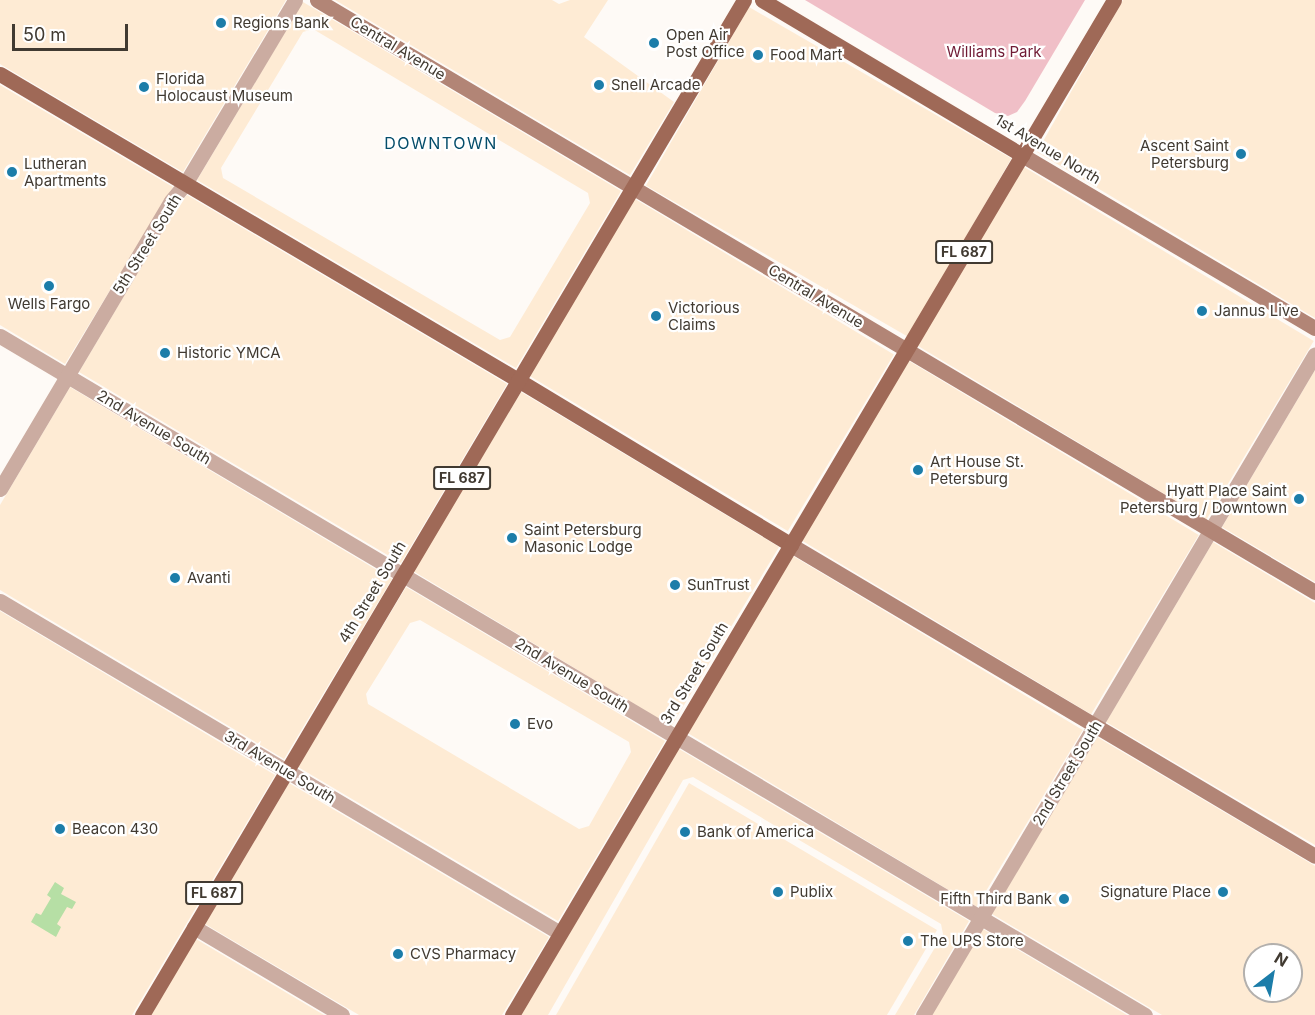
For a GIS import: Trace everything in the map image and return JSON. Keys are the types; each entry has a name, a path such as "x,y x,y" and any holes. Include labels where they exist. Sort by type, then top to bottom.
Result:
{"main road":[{"name":"FL 687","path":"633,187 744,0"},
{"name":"1st Avenue North","path":"762,0 1022,155"},
{"name":"FL 687","path":"907,350 1114,0"},
{"path":"0,74 518,380 791,545"},
{"name":"4th Street South","path":"142,1015 633,187"},
{"name":"3rd Street South","path":"512,1015 907,350"}],"street":[{"name":"5th Street South","path":"0,489 171,201 185,184 295,0"},
{"name":"Central Avenue","path":"317,0 1315,592"},
{"name":"1st Avenue North","path":"1022,155 1315,328"},
{"name":"2nd Avenue South","path":"0,336 1145,1015"},
{"name":"2nd Street South","path":"923,1015 1315,354"},
{"path":"791,545 1315,856"},
{"name":"3rd Avenue South","path":"0,601 560,933"},
{"path":"194,927 342,1015"}],"shaded area":[{"path":"0,0 286,0 183,172 0,64"},
{"path":"335,0 552,0 559,4 570,0 608,0 584,37 674,102 630,175"},
{"path":"1123,0 1315,0 1315,318 1037,152"},
{"path":"303,2 621,191 516,368 197,180","holes":["313,29 588,193 590,203 510,337 500,340 223,178 221,168 303,32"]},
{"path":"749,7 1011,158 908,337 646,185"},
{"path":"0,85 173,187 65,364 0,325"},
{"path":"1024,167 1314,341 1207,519 917,345"},
{"path":"187,195 507,384 401,563 79,372 177,206"},
{"path":"635,199 894,355 788,531 529,376"},
{"path":"909,361 1199,535 1091,714 801,540"},
{"path":"1315,370 1315,582 1222,527"},
{"path":"70,387 392,579 284,759 0,590 0,505"},
{"path":"521,392 779,547 671,726 413,571"},
{"path":"1213,542 1315,603 1315,845 1106,722"},
{"path":"793,556 1083,730 977,907 687,733"},
{"path":"406,587 665,741 558,921 298,767","holes":["420,620 629,742 631,752 589,826 579,829 368,704 366,694 410,623"]},
{"path":"0,611 275,775 132,1015 0,1015"},
{"path":"1097,737 1315,866 1315,1015 1162,1015 992,914"},
{"path":"679,749 969,921 914,1015 895,1015 943,934 941,924 693,777 683,780 548,1015 521,1015"},
{"path":"289,783 549,937 502,1015 359,1015 205,924"},
{"path":"689,783 937,930 887,1015 556,1015"},
{"path":"55,882 64,888 61,894 76,902 72,909 67,907 57,924 61,927 56,937 31,922 36,913 41,915 51,898 47,895"},
{"path":"983,929 1127,1015 932,1015"},
{"path":"196,939 324,1015 151,1015"}],"green space":[{"name":"Williams Park","path":"805,0 1085,0 1025,101 1017,112 1008,116 995,113"}],"place":[{"name":"Regions Bank","path":"221,23"},
{"name":"Open Air Post Office","path":"654,43"},
{"name":"Food Mart","path":"758,55"},
{"name":"Snell Arcade","path":"599,85"},
{"name":"Florida Holocaust Museum","path":"144,87"},
{"name":"Ascent Saint Petersburg","path":"1241,154"},
{"name":"Lutheran Apartments","path":"12,172"},
{"name":"Wells Fargo","path":"49,286"},
{"name":"Jannus Live","path":"1202,311"},
{"name":"Victorious Claims","path":"656,316"},
{"name":"Historic YMCA","path":"165,353"},
{"name":"Art House St. Petersburg","path":"918,470"},
{"name":"Hyatt Place Saint Petersburg / Downtown","path":"1299,499"},
{"name":"Saint Petersburg Masonic Lodge","path":"512,538"},
{"name":"Avanti","path":"175,578"},
{"name":"SunTrust","path":"675,585"},
{"name":"Evo","path":"515,724"},
{"name":"Beacon 430","path":"60,829"},
{"name":"Bank of America","path":"685,832"},
{"name":"Publix","path":"778,892"},
{"name":"Signature Place","path":"1223,892"},
{"name":"Fifth Third Bank","path":"1064,899"},
{"name":"The UPS Store","path":"908,941"},
{"name":"CVS Pharmacy","path":"398,954"}],"district":[{"name":"DOWNTOWN","path":"441,143"}]}
